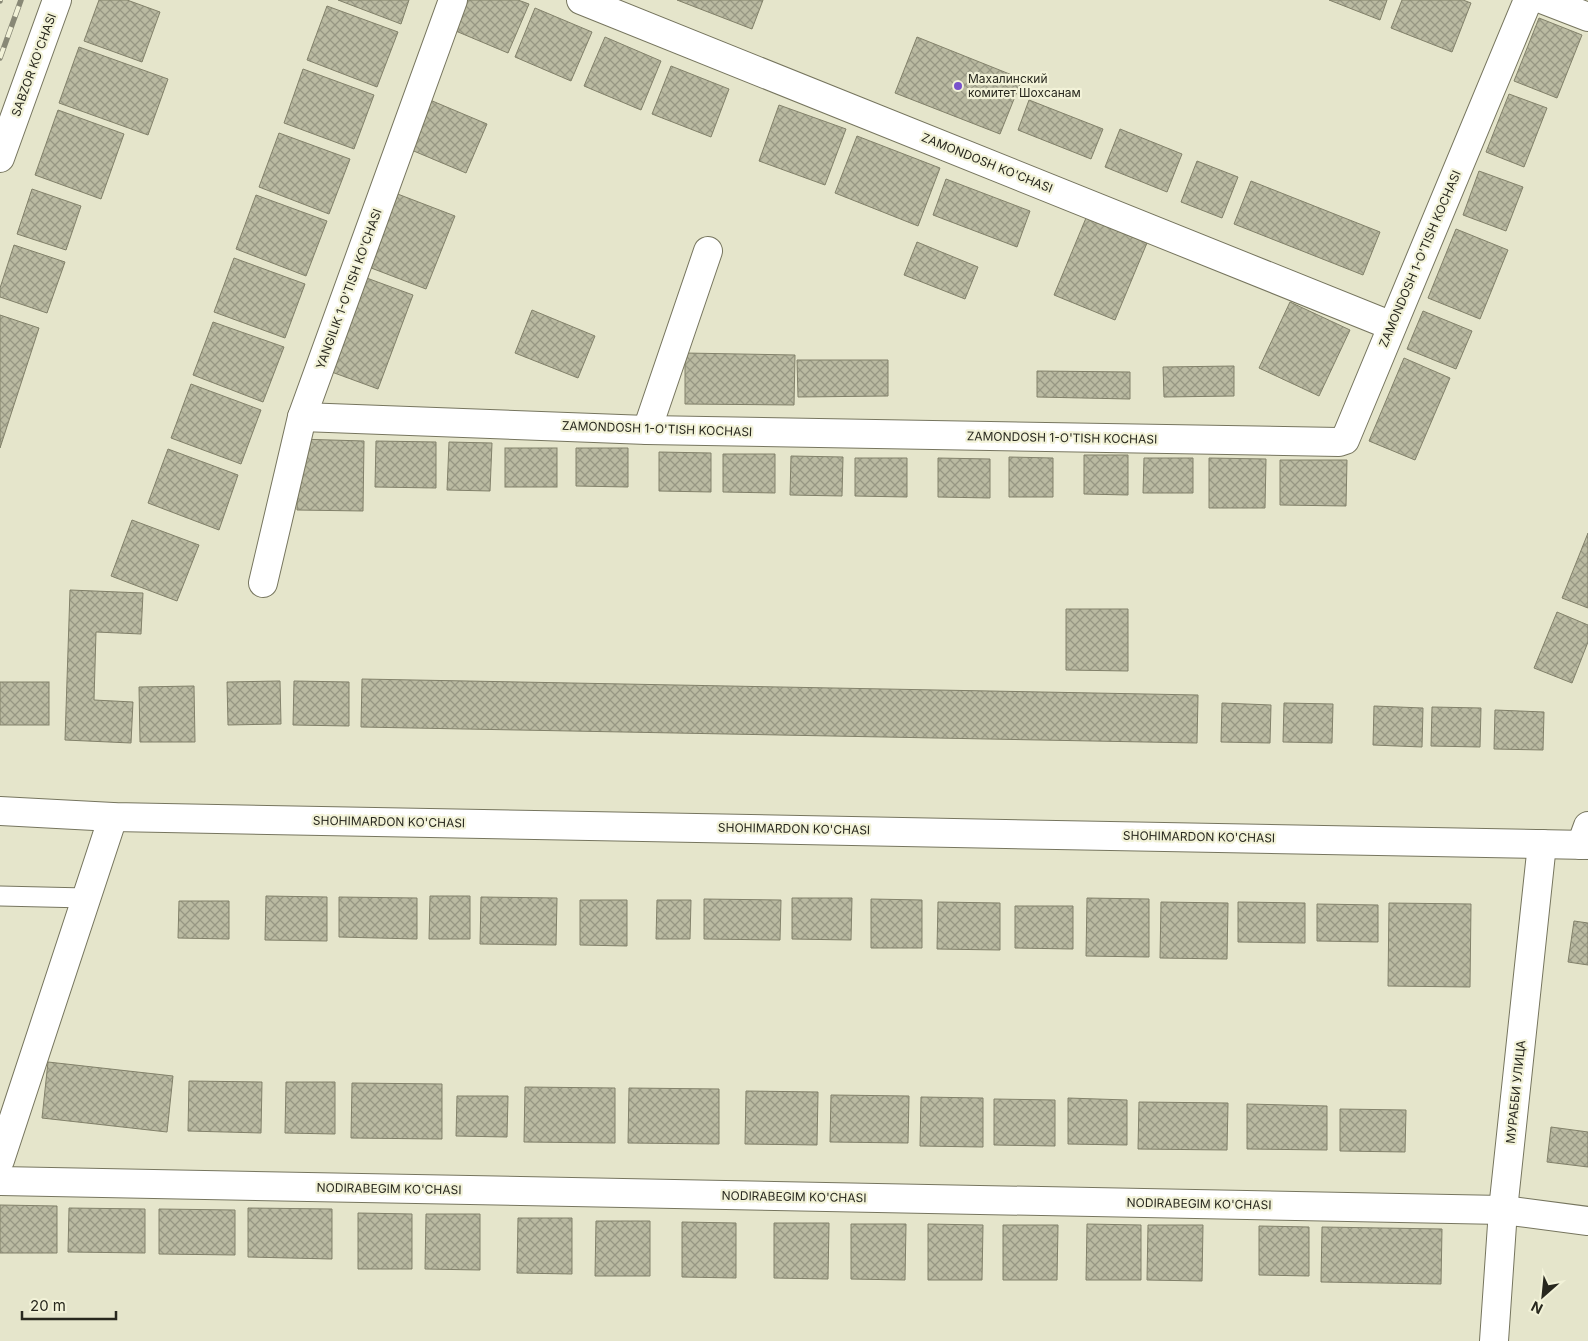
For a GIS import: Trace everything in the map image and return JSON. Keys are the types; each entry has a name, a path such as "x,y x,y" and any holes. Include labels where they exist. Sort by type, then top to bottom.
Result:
{"street":[{"name":"SABZOR KO'CHASI","path":"0,158 57,0"},
{"name":"YANGILIK 1-O'TISH KO'CHASI","path":"263,583 302,417 453,0"},
{"name":"ZAMONDOSH KO'CHASI","path":"581,0 1392,326"},
{"name":"ZAMONDOSH 1-O'TISH KOCHASI","path":"302,417 646,430 1339,442 1345,440 1528,0"},
{"path":"1544,0 1588,17"},
{"path":"646,430 708,251"},
{"name":"SHOHIMARDON KO'CHASI","path":"0,811 113,816 1542,844 1586,839"},
{"path":"0,1160 113,816"},
{"name":"МУРАББИ УЛИЦА","path":"1494,1341 1503,1210 1542,844"},
{"name":"NODIRABEGIM KO'CHASI","path":"0,1181 1503,1210 1588,1221"}],"lane":[{"path":"0,896 86,898"}],"building":[{"path":"99,0 127,0 160,12 142,62 84,41"},
{"path":"338,0 409,0 401,24"},
{"path":"464,0 518,0 529,4 508,53 451,29"},
{"path":"677,0 763,0 752,29"},
{"path":"1329,0 1387,0 1380,20"},
{"path":"1402,0 1463,0 1471,3 1452,52 1391,28"},
{"path":"327,6 398,32 377,87 307,60"},
{"path":"535,8 592,32 571,81 515,57"},
{"path":"1539,18 1582,35 1557,98 1514,81"},
{"path":"605,37 661,61 641,110 584,86"},
{"name":"Махалинский комитет Шохcанам","path":"917,37 1022,79 1000,134 895,93"},
{"path":"79,47 168,79 148,135 59,103"},
{"path":"671,66 729,89 711,137 652,114"},
{"path":"303,69 374,95 354,149 284,123"},
{"path":"1509,94 1547,108 1524,167 1486,152"},
{"path":"430,100 487,124 466,173 409,149"},
{"path":"1029,100 1103,129 1091,159 1018,130"},
{"path":"779,105 846,129 825,185 759,161"},
{"path":"58,110 124,134 101,199 35,175"},
{"path":"1120,129 1182,154 1167,192 1105,167"},
{"path":"279,133 350,159 329,214 259,187"},
{"path":"857,136 940,168 918,226 835,193"},
{"path":"1197,161 1238,177 1222,218 1181,202"},
{"path":"1479,171 1523,187 1506,231 1463,215"},
{"path":"946,179 1030,211 1017,247 933,215"},
{"path":"1251,181 1380,232 1363,275 1234,224"},
{"path":"32,189 81,206 66,250 17,234"},
{"path":"395,193 455,216 426,289 366,266"},
{"path":"256,195 327,221 306,276 236,249"},
{"path":"1086,218 1147,243 1115,320 1054,295"},
{"path":"1456,229 1508,250 1480,319 1428,298"},
{"path":"917,242 978,267 965,299 904,275"},
{"path":"14,245 65,262 47,313 0,297 0,288"},
{"path":"234,258 305,284 285,338 214,312"},
{"path":"364,277 413,295 378,389 329,371"},
{"path":"1290,302 1350,330 1319,396 1259,368"},
{"path":"532,310 595,336 578,378 515,353"},
{"path":"1423,311 1472,331 1456,369 1407,349"},
{"path":"0,315 39,328 0,448"},
{"path":"213,322 284,347 263,402 193,375"},
{"path":"685,353 795,355 794,405 685,404"},
{"path":"1404,358 1450,378 1415,460 1369,441"},
{"path":"797,360 888,360 888,396 798,397"},
{"path":"1234,366 1234,396 1164,397 1163,367"},
{"path":"1037,371 1130,372 1130,399 1037,397"},
{"path":"191,384 261,410 241,464 171,438"},
{"path":"298,439 364,441 363,511 297,510"},
{"path":"376,441 436,442 436,488 375,487"},
{"path":"449,442 492,443 490,491 447,490"},
{"path":"505,448 557,448 557,487 505,487"},
{"path":"576,448 628,448 628,487 576,486"},
{"path":"168,449 238,475 219,530 148,503"},
{"path":"659,452 711,453 711,492 659,491"},
{"path":"723,454 775,454 775,493 723,492"},
{"path":"1084,455 1128,455 1128,495 1084,494"},
{"path":"791,456 843,457 842,496 790,495"},
{"path":"1009,457 1053,458 1053,497 1009,497"},
{"path":"855,458 907,458 907,497 855,496"},
{"path":"938,458 990,459 990,498 938,497"},
{"path":"1144,458 1193,458 1193,493 1143,493"},
{"path":"1209,458 1266,459 1265,508 1209,508"},
{"path":"1280,460 1347,460 1346,506 1280,505"},
{"path":"132,520 199,545 177,601 111,576"},
{"path":"1588,533 1588,608 1562,598"},
{"path":"70,590 143,593 141,634 96,632 94,700 133,702 131,743 65,740"},
{"path":"1066,609 1128,609 1128,671 1066,670"},
{"path":"1557,612 1588,625 1588,642 1572,683 1534,668"},
{"path":"362,679 1198,695 1197,743 361,727"},
{"path":"280,681 281,724 228,725 227,682"},
{"path":"294,681 349,682 349,726 293,725"},
{"path":"0,682 49,682 49,725 0,725"},
{"path":"194,686 195,742 140,742 139,687"},
{"path":"1222,703 1271,705 1270,743 1221,742"},
{"path":"1284,703 1333,704 1332,743 1283,742"},
{"path":"1374,706 1423,708 1422,747 1373,745"},
{"path":"1432,707 1481,708 1480,747 1431,746"},
{"path":"1495,710 1544,712 1543,750 1494,749"},
{"path":"266,896 327,897 327,941 265,940"},
{"path":"430,896 470,896 470,939 429,939"},
{"path":"339,897 417,898 417,939 339,937"},
{"path":"481,897 557,898 556,945 480,944"},
{"path":"792,898 852,898 851,940 792,939"},
{"path":"1087,898 1149,899 1149,957 1086,956"},
{"path":"704,899 781,900 780,940 704,939"},
{"path":"871,899 922,900 922,948 871,948"},
{"path":"580,900 627,900 627,946 580,945"},
{"path":"657,900 691,900 690,939 656,939"},
{"path":"179,901 229,901 229,939 178,938"},
{"path":"938,902 1000,903 1000,950 937,949"},
{"path":"1161,902 1228,903 1227,959 1160,958"},
{"path":"1238,902 1305,903 1305,943 1238,942"},
{"path":"1389,903 1471,904 1470,987 1388,986"},
{"path":"1317,904 1378,905 1378,942 1317,941"},
{"path":"1015,906 1073,906 1073,949 1015,948"},
{"path":"1574,921 1588,923 1588,965 1568,962"},
{"path":"48,1062 173,1076 167,1132 42,1118"},
{"path":"189,1081 262,1082 261,1133 188,1131"},
{"path":"286,1082 335,1082 335,1134 285,1133"},
{"path":"352,1083 442,1084 442,1139 351,1138"},
{"path":"525,1087 615,1088 615,1143 524,1142"},
{"path":"629,1088 719,1089 719,1144 628,1143"},
{"path":"746,1091 818,1092 817,1145 745,1144"},
{"path":"831,1095 909,1096 908,1143 830,1142"},
{"path":"457,1096 508,1096 507,1137 456,1136"},
{"path":"921,1097 983,1098 983,1147 920,1146"},
{"path":"1068,1098 1127,1100 1127,1145 1068,1144"},
{"path":"994,1099 1055,1100 1055,1146 994,1145"},
{"path":"1139,1102 1228,1103 1227,1150 1138,1149"},
{"path":"1247,1104 1327,1106 1327,1150 1247,1149"},
{"path":"1340,1109 1406,1110 1405,1152 1340,1151"},
{"path":"1551,1127 1588,1132 1588,1167 1547,1162"},
{"path":"0,1205 57,1206 57,1253 0,1253"},
{"path":"69,1208 145,1209 145,1253 68,1252"},
{"path":"248,1208 332,1209 332,1259 248,1257"},
{"path":"159,1209 235,1210 235,1255 159,1254"},
{"path":"358,1213 412,1214 412,1269 358,1269"},
{"path":"426,1214 480,1214 480,1270 425,1269"},
{"path":"518,1218 572,1218 572,1274 517,1273"},
{"path":"596,1221 650,1221 650,1276 595,1276"},
{"path":"682,1222 736,1223 736,1278 682,1277"},
{"path":"774,1223 829,1223 828,1279 774,1278"},
{"path":"851,1224 906,1224 905,1280 851,1279"},
{"path":"928,1224 983,1225 982,1280 928,1280"},
{"path":"1087,1224 1141,1225 1141,1280 1086,1280"},
{"path":"1003,1225 1058,1225 1057,1280 1003,1280"},
{"path":"1148,1225 1203,1225 1202,1281 1147,1280"},
{"path":"1259,1226 1309,1227 1309,1276 1259,1275"},
{"path":"1322,1227 1442,1229 1441,1284 1321,1282"}],"railway":[{"path":"0,58 21,0"}],"place":[{"name":"Махалинский комитет Шохcанам","path":"958,86"}]}
